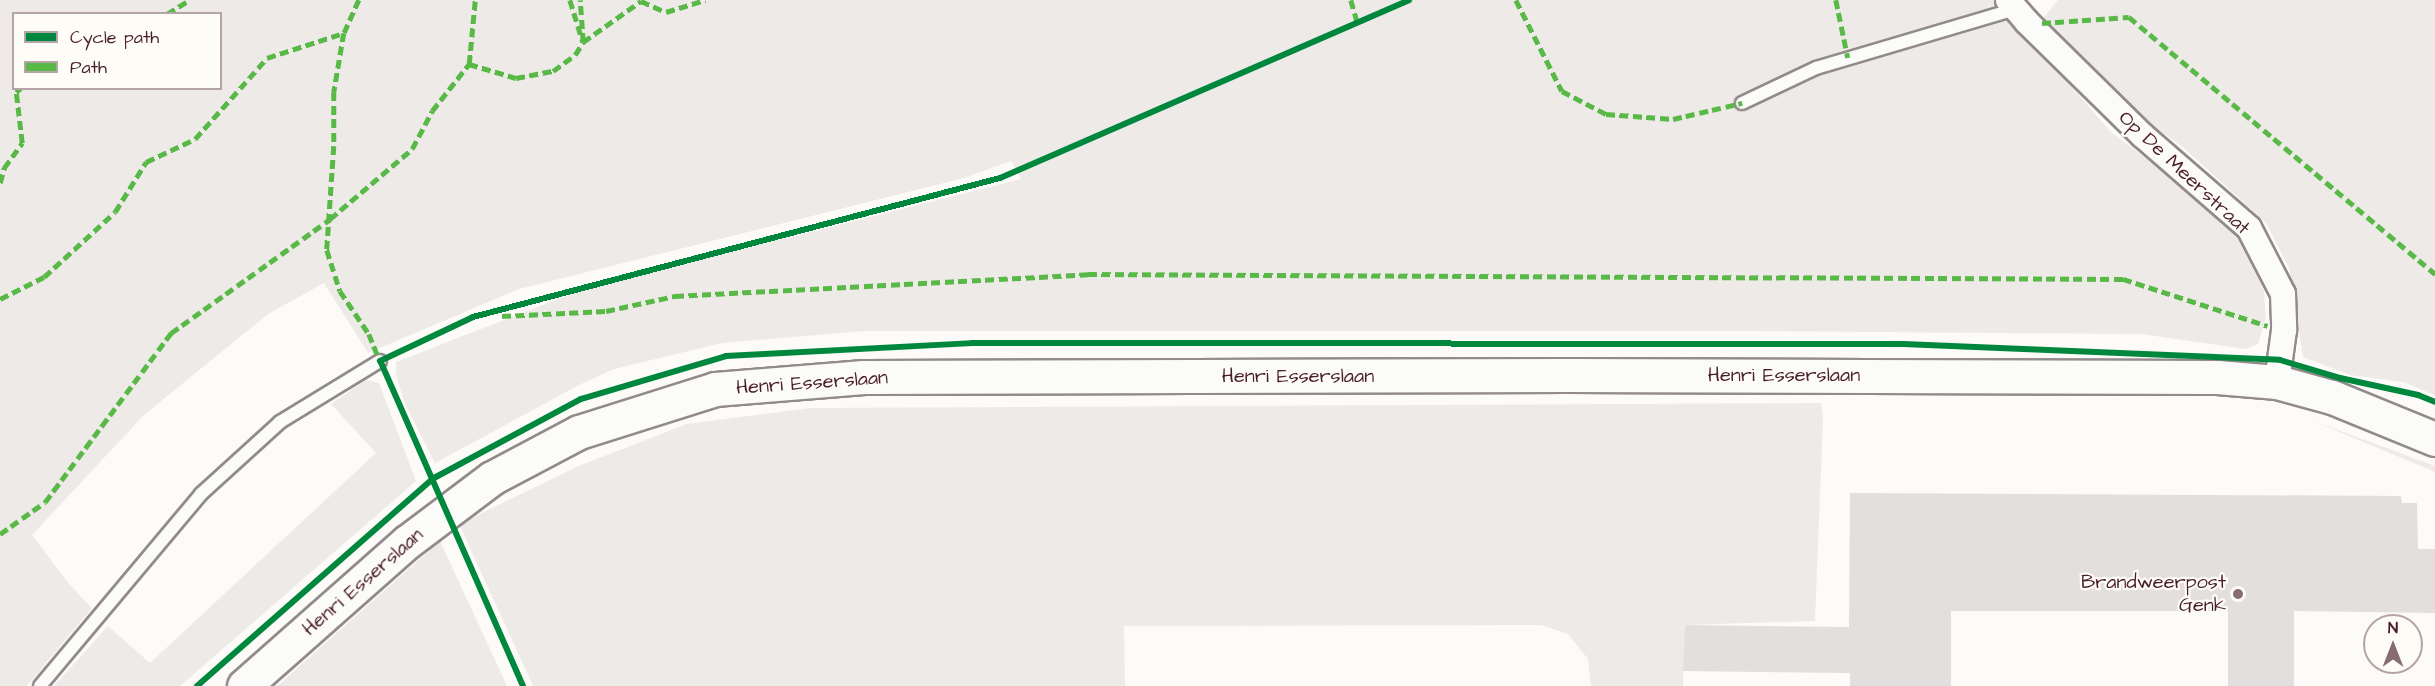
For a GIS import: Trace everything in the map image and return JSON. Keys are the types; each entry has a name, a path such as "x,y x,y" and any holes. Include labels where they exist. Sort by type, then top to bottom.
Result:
{"street":[{"name":"Op De Meerstraat","path":"2011,4 2142,135 2249,228 2283,294 2284,330 2277,381"},
{"name":"Henri Esserslaan","path":"244,686 407,542 492,478 579,432 716,389 864,377 1593,375 2217,377 2277,381 2332,397 2435,439"}],"lane":[{"path":"1742,103 1816,68 2011,4"},
{"path":"40,686 201,494 280,422 380,362"}],"shaded area":[{"path":"0,0 1996,0 2111,132 2156,166 2237,235 2255,261 2264,293 2266,318 2258,344 2246,349 2141,334 1743,331 865,331 722,343 614,369 579,385 435,463 404,402 396,374 396,362 581,290 1021,179 1011,161 964,178 519,289 368,353 324,283 268,314 144,415 32,535 69,584 92,608 27,686 0,686"},
{"path":"2058,0 2435,0 2435,395 2403,382 2350,375 2303,357 2289,268 2266,223 2184,148 2131,110 2056,34 2044,17"},
{"path":"366,380 379,383 416,481 180,686 54,686 108,626 150,663 376,453 331,404"},
{"path":"1821,403 1823,419 1815,621 1685,625 1683,686 1591,686 1588,659 1568,634 1541,625 1124,626 1125,686 533,686 459,524 581,465 687,424 811,408"},
{"path":"2311,420 2435,466 2435,472"},
{"path":"440,541 507,686 277,686"}],"building":[{"path":"1850,493 2401,496 2402,503 2417,503 2418,549 2435,549 2435,613 2294,611 2294,686 2228,686 2228,611 1951,611 1951,686 1850,686 1850,673 1683,671 1685,625 1849,627"}],"marked path":[{"path":"170,12 189,0"},
{"path":"359,0 344,33 334,92 334,146 327,250 340,291 369,334 380,361"},
{"path":"0,534 45,502 171,333 330,219 412,149 432,111 469,64 475,0"},
{"path":"570,0 583,42 641,1 666,12 705,0"},
{"path":"469,64 516,78 553,71 575,55 583,42 580,0"},
{"path":"1351,0 1358,24"},
{"path":"1516,0 1562,91 1606,114 1673,119 1742,103"},
{"path":"1836,0 1848,58"},
{"path":"2042,23 2129,17 2435,274"},
{"path":"0,299 44,277 115,212 146,162 195,139 267,58 344,33"},
{"path":"0,183 4,168 22,143 16,92 18,90"},
{"path":"502,316 606,311 675,296 1088,274 2123,279 2268,326"}],"cycle path":[{"path":"523,686 380,361 473,317 1000,178 1409,0"},
{"path":"197,686 434,478 581,399 726,356 972,343 1903,344 2280,360 2340,378 2418,395 2435,402"}],"place":[{"name":"Brandweerpost Genk","path":"2238,594"}]}
